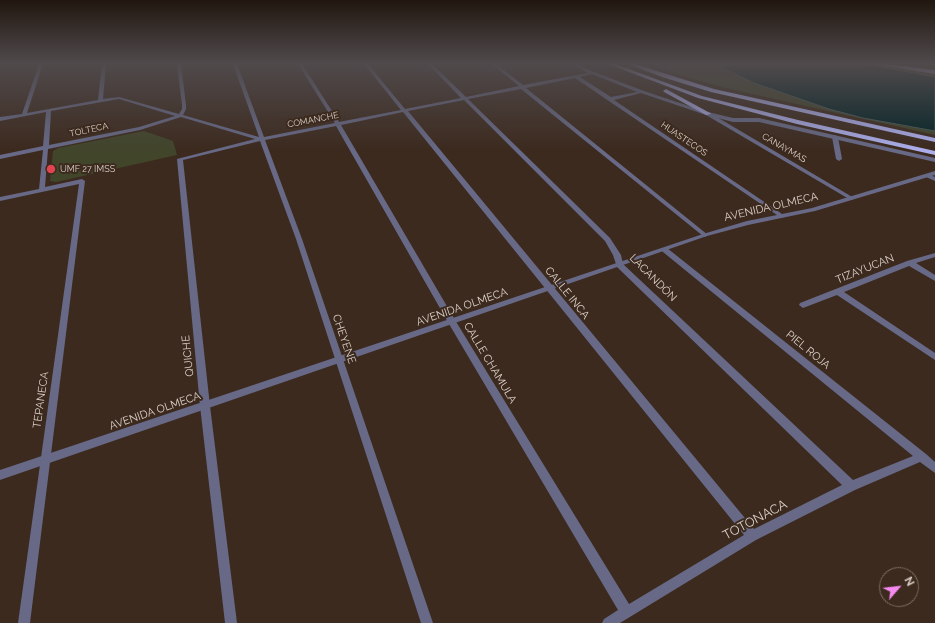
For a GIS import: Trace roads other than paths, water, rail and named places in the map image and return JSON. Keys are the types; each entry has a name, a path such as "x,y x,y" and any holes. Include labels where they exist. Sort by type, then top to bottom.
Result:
{"highway":[{"path":"669,93 708,114"},
{"path":"689,93 729,105 935,153"},
{"path":"722,93 935,140"},
{"path":"785,107 878,140"}],"street":[{"path":"24,115 31,93"},
{"path":"100,101 101,93"},
{"path":"180,116 184,110 182,93"},
{"name":"CHEYENE","path":"245,93 299,239 427,623"},
{"name":"CALLE CHAMULA","path":"318,93 338,124 452,322 626,611"},
{"name":"CALLE INCA","path":"390,93 752,536"},
{"name":"LACANDÓN","path":"462,93 608,240 617,254 620,265 851,486"},
{"name":"COMANCHE","path":"180,159 262,139 493,93"},
{"path":"531,93 705,235"},
{"name":"HUASTECOS","path":"601,93 782,216"},
{"path":"610,99 637,93"},
{"path":"645,93 708,114 733,120 758,120 935,160"},
{"path":"0,119 119,98 262,139"},
{"path":"0,199 42,190 49,110"},
{"name":"CANAYMAS","path":"708,114 851,198"},
{"name":"TOLTECA","path":"0,157 140,128 180,116"},
{"path":"835,137 839,159"},
{"name":"QUICHE","path":"180,159 205,406 231,623"},
{"name":"AVENIDA OLMECA","path":"0,475 548,288 665,250 705,235 735,226 813,210 933,176"},
{"name":"TEPANECA","path":"24,623 82,181 42,190"},
{"name":"PIEL ROJA","path":"665,250 935,468"},
{"name":"TIZAYUCAN","path":"803,305 910,263 935,255"},
{"path":"910,263 935,278"},
{"path":"838,292 935,357"},
{"name":"TOTONACA","path":"608,623 752,536 851,486 922,457"}],"water":[{"path":"783,93 935,93 935,131 863,118 829,109"}],"place":[{"name":"UMF 27 IMSS","path":"51,169"}]}
